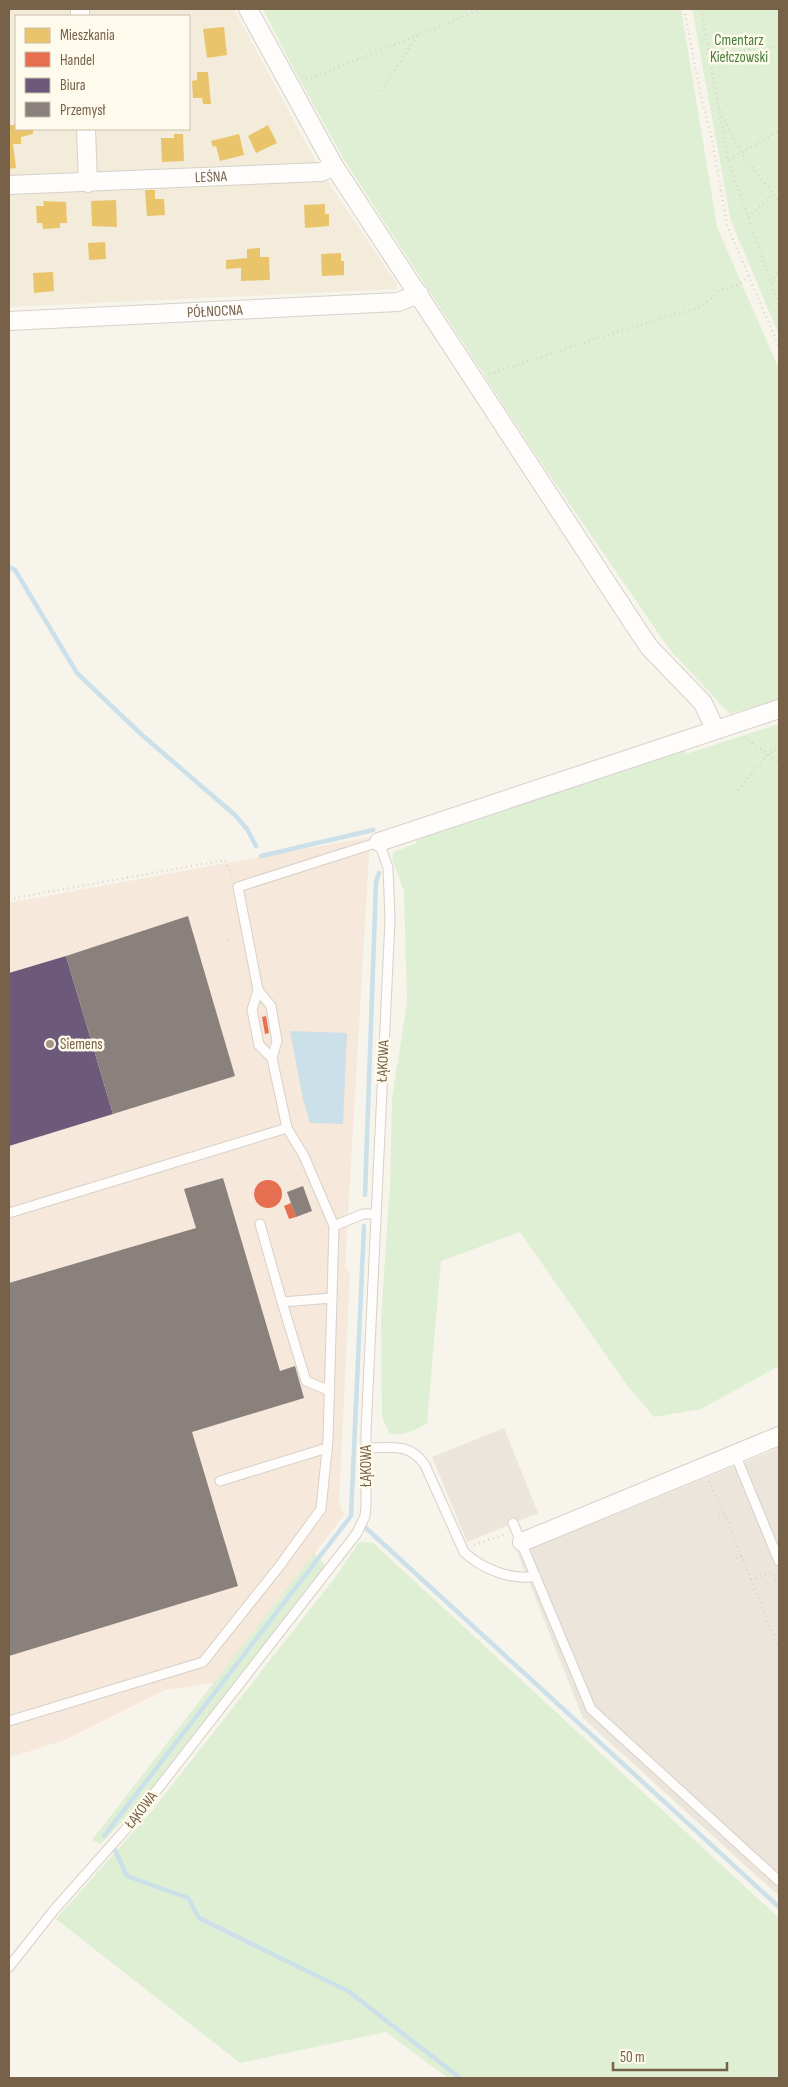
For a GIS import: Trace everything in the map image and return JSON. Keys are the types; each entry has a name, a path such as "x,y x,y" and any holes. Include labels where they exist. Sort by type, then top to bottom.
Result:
{"street":[{"path":"248,9 334,166 645,640 670,671 703,703 715,729"},
{"path":"86,130 88,182"},
{"name":"LEŚNA","path":"9,185 321,172 334,166"},
{"name":"PÓŁNOCNA","path":"9,321 398,302 419,294"},
{"path":"379,842 779,709"},
{"path":"520,1537 699,1469 779,1436"}],"lane":[{"path":"272,1058 259,1044 252,1010 258,990 238,887 379,842"},
{"name":"ŁĄKOWA","path":"9,1967 54,1910 132,1822 357,1533 365,1516 366,1448 390,903 388,868 379,842"},
{"path":"9,1721 203,1662 278,1568 321,1509 330,1391 334,1226 304,1156 287,1128 272,1058 278,1040 271,1006 258,990"},
{"path":"9,1213 287,1128"},
{"path":"334,1226 363,1214 376,1214"},
{"path":"260,1224 306,1381 330,1391"},
{"path":"282,1302 332,1298"},
{"path":"220,1481 327,1448"},
{"path":"366,1448 404,1448 417,1453 425,1465 464,1552 472,1560 515,1578 536,1576"},
{"path":"736,1454 779,1561"},
{"path":"514,1522 591,1709 779,1882"}],"path":[{"path":"290,86 481,9"},
{"path":"684,9 701,96 713,144 727,225 779,347"},
{"path":"701,9 728,160 779,305"},
{"path":"381,91 418,35"},
{"path":"708,54 779,46"},
{"path":"718,108 741,153 779,201"},
{"path":"728,160 779,131"},
{"path":"748,217 773,194"},
{"path":"771,282 779,271"},
{"path":"474,380 497,370 697,308 714,297 719,290 738,285 749,276"},
{"path":"752,742 779,762"},
{"path":"738,790 768,754 779,748"},
{"path":"9,899 224,860 238,887"},
{"path":"228,940 232,938"},
{"path":"699,1469 703,1478 706,1476 725,1515 779,1649"},
{"path":"718,1518 725,1515"},
{"path":"464,1552 471,1546 508,1533 520,1537"},
{"path":"736,1558 742,1556"},
{"path":"751,1580 772,1572 779,1589"},
{"path":"752,1598 758,1595"},
{"path":"767,1636 773,1634"}],"shaded area":[{"path":"9,9 72,9 73,15 15,15 15,130 78,130 80,175 9,176"},
{"path":"88,9 234,9 317,164 101,175 97,171 95,130 190,130 190,15 89,15"},
{"path":"326,179 397,284 397,289 9,307 9,189 81,190 203,187"},
{"path":"370,837 345,1266 350,1274 339,1502 344,1515 214,1683 165,1690 67,1739 9,1758 9,903"},
{"path":"504,1428 538,1513 467,1542 432,1457"},
{"path":"779,1448 779,1896 583,1718 518,1554"}],"green space":[{"path":"263,9 681,9 717,227 779,369 779,699 730,714 670,650 540,461 346,163 292,66"},
{"name":"Cmentarz Kiełczowski","path":"692,9 779,9 779,335 731,221"},
{"path":"779,724 779,1366 701,1409 654,1417 629,1388 520,1232 441,1261 427,1423 409,1432 389,1433 382,1417 381,1319 390,1186 392,1098 407,1003 404,891 392,859 394,852 417,843 415,839 685,748 686,754"},
{"path":"359,1542 373,1543 779,1918 779,2078 448,2078 386,2032 240,2063 56,1919 151,1812 337,1575"},
{"path":"314,1553 325,1565 150,1791 101,1844 92,1840"}],"water":[{"path":"290,1031 347,1033 343,1124 310,1123 303,1099"}],"building: Mieszkania":[{"path":"224,27 227,55 207,58 203,29"},
{"path":"197,72 208,72 211,104 203,104 202,98 193,98 192,81 197,80"},
{"path":"9,125 15,125 15,130 33,130 33,134 21,137 21,144 13,144 16,168 9,169"},
{"path":"268,125 277,143 256,153 248,136"},
{"path":"174,134 183,134 184,161 162,162 161,138 174,138"},
{"path":"239,134 244,155 220,161 216,146 213,147 211,141"},
{"path":"145,190 155,190 155,199 164,199 165,215 147,216"},
{"path":"116,200 117,227 92,226 91,201"},
{"path":"43,201 66,202 67,223 60,223 60,228 43,229 42,223 37,223 36,206 44,206"},
{"path":"325,204 325,214 329,214 329,226 305,228 304,205"},
{"path":"105,242 106,259 89,260 88,243"},
{"path":"260,248 260,257 269,257 270,280 241,281 241,268 226,269 226,260 247,258 247,249"},
{"path":"341,253 341,261 344,261 344,275 322,276 321,254"},
{"path":"53,272 54,291 34,293 33,273"}],"building: Handel":[{"path":"266,1016 269,1033 265,1034 262,1017"},
{"path":"268,1180 278,1184 282,1194 278,1204 268,1208 258,1204 254,1194 258,1184"},
{"path":"291,1203 296,1217 289,1219 284,1206"}],"building: Biura":[{"name":"Siemens","path":"66,956 113,1114 9,1146 9,973"}],"building: Przemysł":[{"path":"188,916 235,1076 113,1114 66,956"},
{"path":"223,1178 280,1371 295,1366 304,1398 192,1432 238,1586 9,1656 9,1283 196,1228 184,1189"},
{"path":"303,1186 312,1211 296,1217 287,1192"}],"waterway":[{"path":"9,567 15,570 77,673 142,735 235,815 247,829 256,846"},
{"path":"261,856 373,830"},
{"path":"365,1195 376,882 379,873"},
{"path":"104,1836 351,1516 364,1226"},
{"path":"366,1528 779,1907"},
{"path":"115,1850 127,1876 188,1898 199,1918 348,1991 460,2078"}],"place":[{"name":"Siemens","path":"50,1044"}]}
